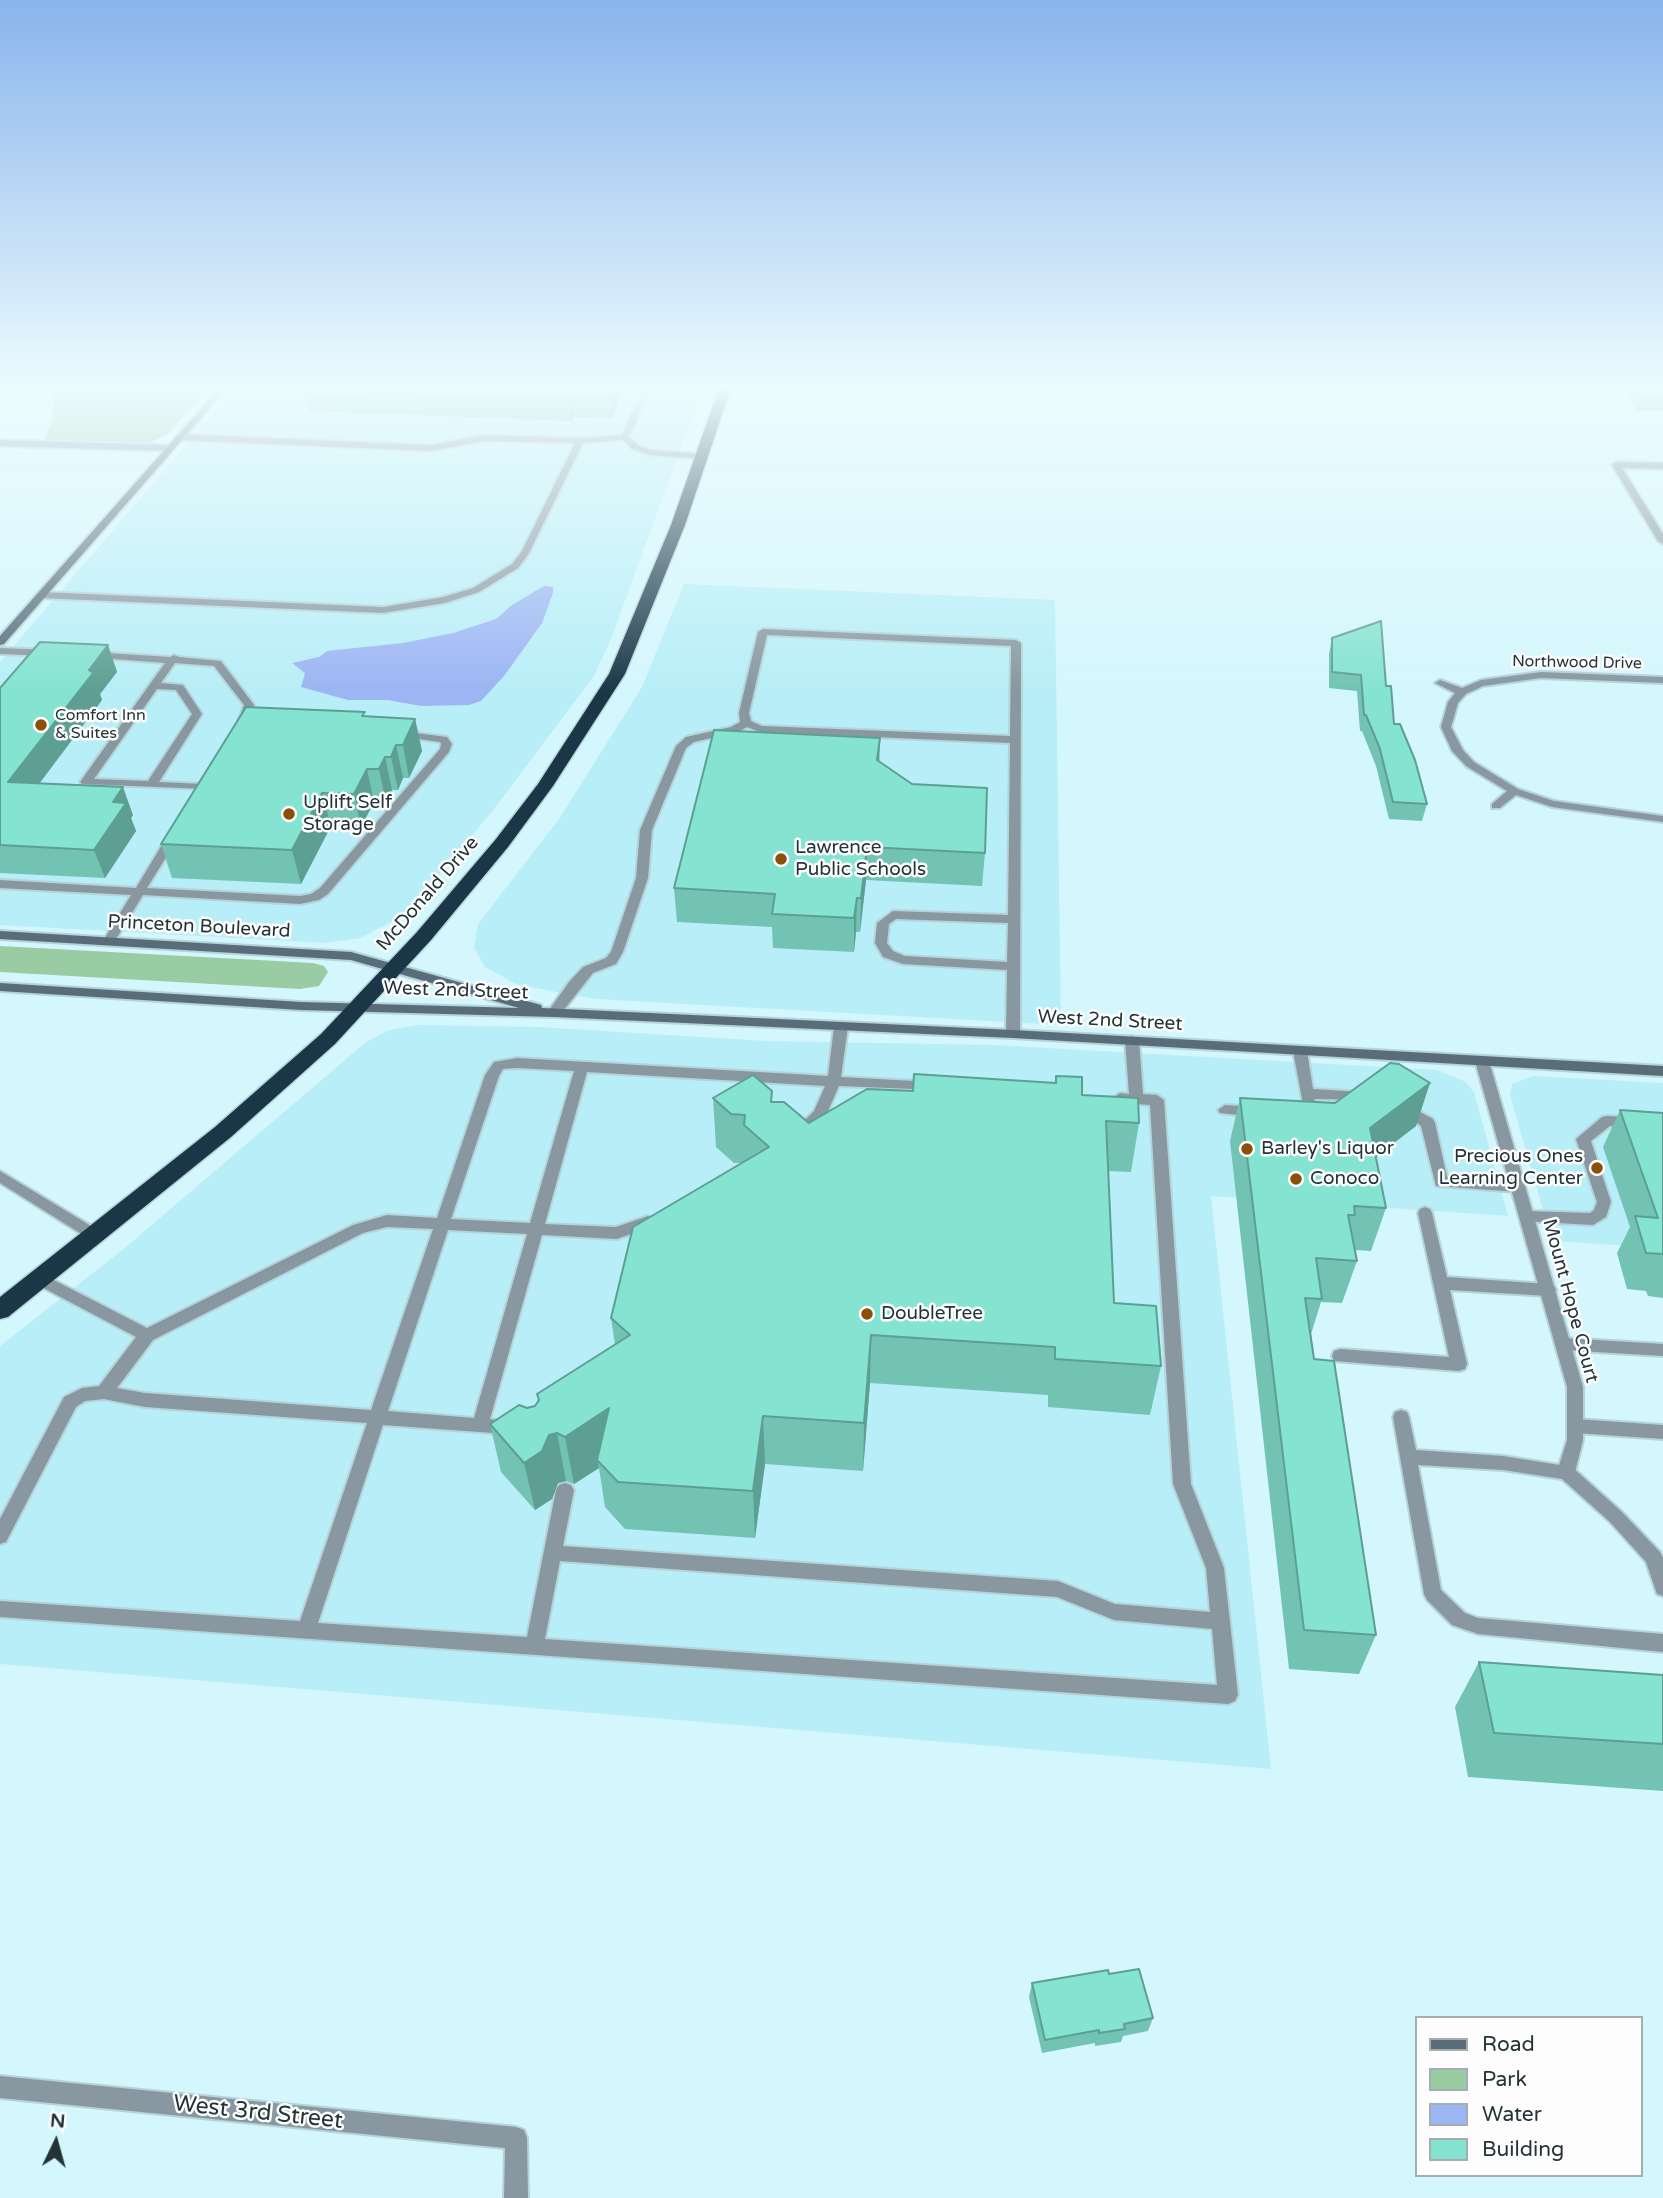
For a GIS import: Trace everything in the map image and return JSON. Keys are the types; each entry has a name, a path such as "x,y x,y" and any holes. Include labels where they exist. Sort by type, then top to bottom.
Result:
{"highway":[{"name":"McDonald Drive","path":"0,1310 96,1236 242,1115 328,1039 395,967 502,843 545,786 617,674 641,622 690,488"}],"street":[{"path":"0,642 135,488"},
{"path":"41,595 383,610 445,600 476,590 515,566 526,551 557,488"},
{"path":"1631,488 1662,536"},
{"path":"746,723 744,713 763,632 1016,643 1013,1034"},
{"path":"0,650 69,653"},
{"path":"82,654 211,661 221,666 249,705 238,731 255,726"},
{"path":"174,658 86,782 151,785 207,782 196,799"},
{"name":"Northwood Drive","path":"1462,692 1495,680 1541,675 1663,680"},
{"path":"1440,683 1462,692 1448,715 1450,739 1470,764 1514,791 1552,804 1663,819"},
{"path":"151,785 197,714 179,687 154,686"},
{"path":"746,723 760,729 1015,740"},
{"path":"554,1013 588,970 611,961 617,952 642,878 646,830 681,746 690,739 734,730 746,723"},
{"path":"0,884 300,900 324,891 445,750 447,744 443,739 391,733"},
{"path":"1496,806 1514,791"},
{"path":"109,941 182,822"},
{"path":"1013,966 903,960 888,954 881,943 883,923 893,915 1014,919"},
{"name":"Princeton Boulevard","path":"0,935 333,954 395,967"},
{"name":"West 2nd Street","path":"395,967 554,1013"},
{"path":"0,987 357,1008"},
{"name":"West 2nd Street","path":"357,1008 554,1013 1013,1034 1663,1071"},
{"path":"786,1143 820,1114 834,1081 841,1027"},
{"path":"1132,1041 1136,1099"},
{"path":"1298,1115 1311,1116 1300,1051"},
{"name":"Mount Hope Court","path":"1482,1061 1575,1387 1576,1426 1566,1472"},
{"path":"306,1630 492,1075 499,1065 582,1066 944,1087"},
{"path":"480,1425 582,1066"},
{"path":"1307,1094 1382,1099 1428,1123 1441,1182 1518,1187"},
{"path":"0,1609 1228,1695 1215,1568 1182,1484 1157,1100 1108,1097"},
{"path":"1225,1110 1274,1113"},
{"path":"1527,1217 1593,1219 1601,1213 1604,1202 1583,1139 1607,1121 1663,1124"},
{"path":"0,1176 96,1236"},
{"path":"1340,1356 1458,1364 1425,1213"},
{"path":"104,1392 148,1335 358,1229 387,1221 617,1233 662,1214"},
{"path":"41,1280 148,1335"},
{"path":"1440,1283 1548,1290"},
{"path":"1563,1344 1663,1350"},
{"path":"0,1536 70,1402 82,1395 104,1392 145,1400 509,1427 525,1436"},
{"path":"1401,1417 1433,1594 1459,1619 1478,1626 1663,1643"},
{"path":"1576,1426 1663,1432"},
{"path":"1409,1457 1566,1472 1616,1517 1654,1558 1663,1588"},
{"path":"534,1647 565,1490"},
{"path":"554,1553 1058,1589 1114,1612 1221,1621"},
{"name":"West 3rd Street","path":"0,2087 516,2138 516,2198"}],"shaded area":[{"path":"150,488 666,488 611,639 594,676 494,809 425,892 395,920 360,938 325,943 0,925 0,662"},
{"path":"684,584 1055,600 1061,1025 596,999 518,985 485,967 474,948 478,924 559,819 642,687"},
{"path":"418,1025 539,1027 766,1041 994,1045 1437,1070 1466,1082 1474,1092 1508,1216 1211,1196 1271,1769 0,1664 0,1346 126,1247 366,1042 389,1030"},
{"name":"Precious Ones Learning Center","path":"1533,1076 1663,1083 1663,1248 1552,1241 1510,1095 1512,1084"}],"green space":[{"path":"0,946 313,963 324,966 328,972 319,986 300,989 0,972"}],"water":[{"path":"544,586 553,587 553,593 542,623 504,676 481,701 469,705 421,706 388,700 348,700 301,687 305,673 292,663 319,657 327,651 403,643 453,633 496,619 512,605"}],"building":[{"path":"1381,621 1386,686 1391,686 1394,724 1400,724 1415,760 1427,804 1393,802 1380,749 1364,715 1361,675 1332,672 1332,638"},
{"path":"40,642 108,645 89,670 93,673 8,782 123,787 113,802 126,803 94,850 0,845 0,688"},
{"path":"246,707 365,712 362,716 415,719 403,745 396,745 391,757 385,757 379,769 367,769 354,794 322,793 292,850 161,844"},
{"name":"Lawrence Public Schools","path":"714,730 880,738 877,760 912,784 987,788 985,853 867,847 861,898 857,898 854,918 772,914 775,894 674,888"},
{"path":"1390,1063 1399,1064 1430,1083 1370,1128 1386,1208 1354,1206 1355,1215 1348,1215 1357,1261 1316,1258 1322,1299 1305,1298 1314,1359 1334,1361 1376,1635 1304,1630 1240,1098 1335,1103"},
{"name":"DoubleTree","path":"914,1074 1056,1083 1056,1076 1082,1077 1082,1095 1138,1098 1139,1123 1106,1121 1114,1303 1156,1306 1161,1366 1055,1359 1055,1347 871,1335 864,1423 763,1416 753,1491 618,1482 597,1460 609,1408 565,1437 557,1433 549,1435 542,1451 524,1463 490,1424 519,1405 527,1408 535,1406 539,1400 537,1394 630,1335 611,1318 633,1227 769,1147 744,1125 745,1115 731,1114 713,1098 753,1075 772,1091 771,1102 784,1102 809,1123 867,1089 913,1091"},
{"path":"1620,1110 1663,1113 1663,1254 1646,1253 1635,1216 1658,1218"},
{"path":"1479,1662 1663,1675 1663,1744 1494,1733"},
{"path":"1139,1969 1153,2018 1124,2024 1125,2029 1099,2033 1099,2030 1045,2040 1032,1983 1108,1970 1109,1974"}],"place":[{"name":"Comfort Inn & Suites","path":"41,725"},
{"name":"Uplift Self Storage","path":"289,814"},
{"name":"Lawrence Public Schools","path":"781,859"},
{"name":"Barley's Liquor","path":"1247,1149"},
{"name":"Precious Ones Learning Center","path":"1597,1168"},
{"name":"Conoco","path":"1296,1179"},
{"name":"DoubleTree","path":"867,1314"}]}
